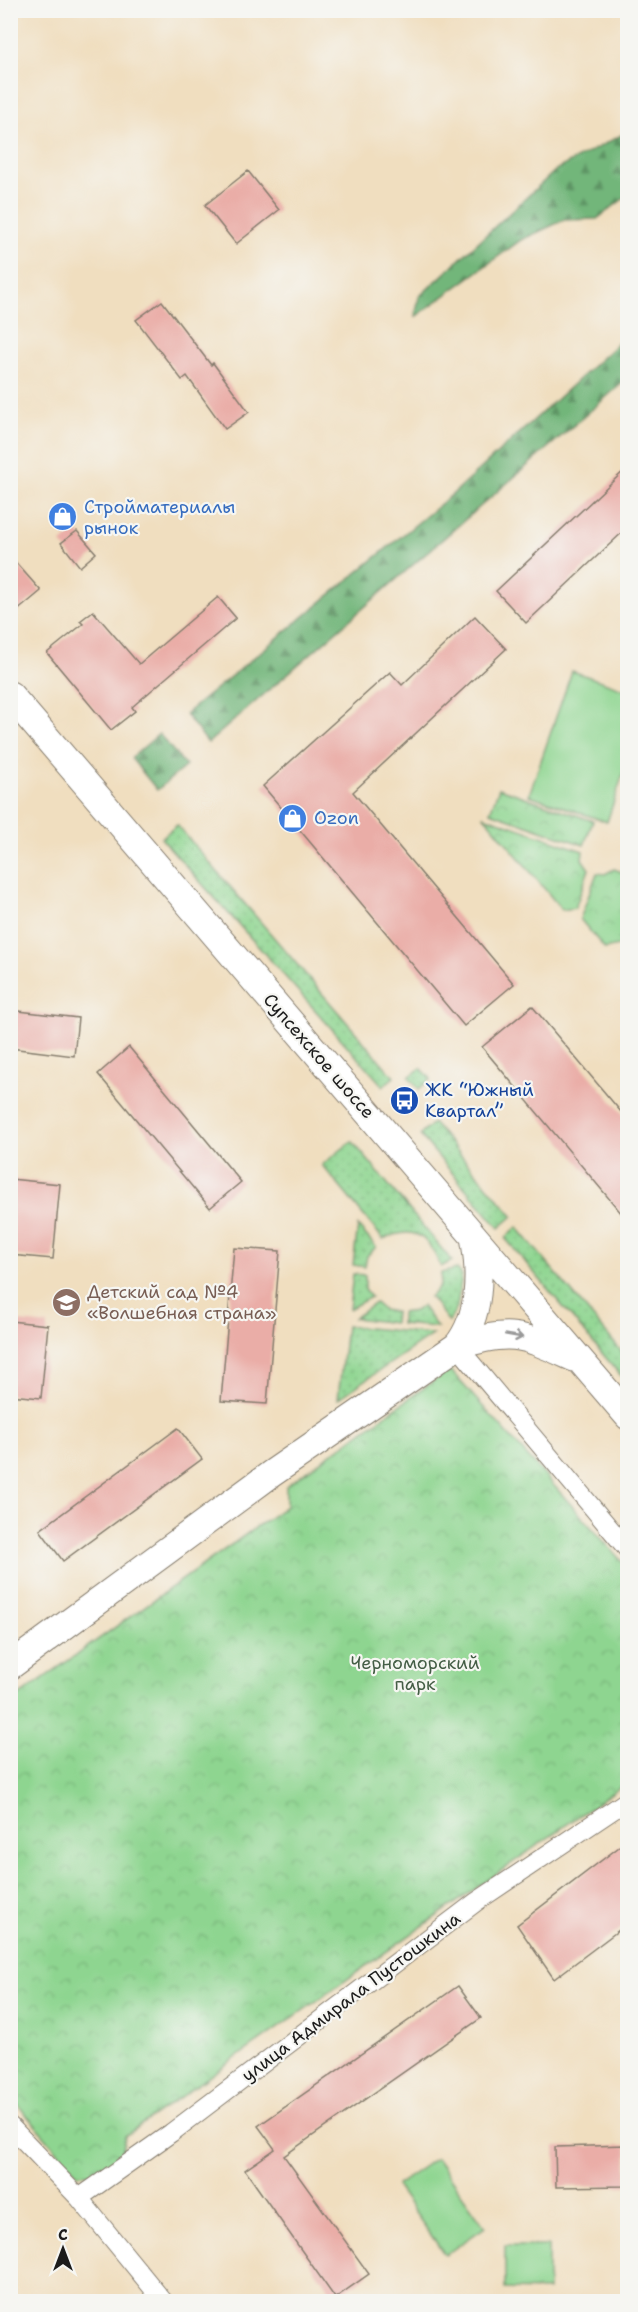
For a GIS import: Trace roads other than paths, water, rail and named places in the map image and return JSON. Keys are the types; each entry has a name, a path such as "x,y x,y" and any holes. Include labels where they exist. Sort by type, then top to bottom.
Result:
{"main road":[{"name":"Супсехское шоссе","path":"10,695 627,1416"},
{"path":"458,1346 472,1321 477,1298 474,1237"},
{"path":"10,1666 271,1474 458,1346 492,1337 515,1335 536,1341 581,1361"}],"street":[{"path":"458,1346 627,1550"},
{"name":"улица Адмирала Пустошкина","path":"78,2198 171,2133 476,1902 627,1800"},
{"path":"10,2126 78,2198 164,2301"}],"place":[{"name":"Стройматериалы рынок","path":"63,517"},
{"name":"Ozon","path":"293,818"},
{"name":"ЖК “Южный Квартал”","path":"404,1100"},
{"name":"Детский сад №4 «Волшебная страна»","path":"66,1302"}],"park label":[{"name":"Черноморский парк","path":"415,1673"}]}
